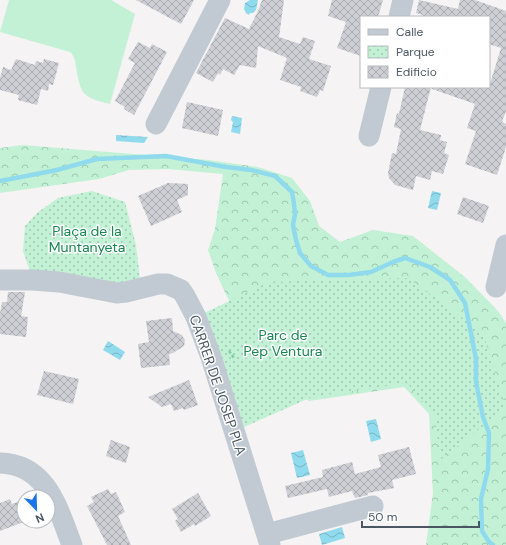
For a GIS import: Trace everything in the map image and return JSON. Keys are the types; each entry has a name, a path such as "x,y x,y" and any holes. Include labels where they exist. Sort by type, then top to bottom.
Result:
{"street":[{"path":"156,124 220,0"},
{"path":"399,16 404,0"},
{"path":"369,136 381,88"},
{"path":"496,287 506,245"},
{"name":"CARRER DE JOSEP PLA","path":"0,280 59,282 116,293 158,284 167,284 181,290 190,303 211,357 268,539"},
{"path":"0,463 26,468 38,478 52,497 72,545"},
{"path":"268,539 373,506"}],"green space":[{"path":"9,0 111,0 135,14 110,104 88,97 84,93 79,84 73,55 70,52 0,32"},
{"path":"22,145 208,160 258,167 292,178 310,201 319,226 340,242 373,230 413,236 466,278 498,311 506,323 506,545 426,545 433,493 429,414 404,387 309,401 242,336 208,250 215,229 223,174 168,169 129,170 99,179 0,193 0,148"},
{"name":"Plaça de la Muntanyeta","path":"92,191 125,202 136,245 141,288 33,280 23,251 25,226 37,213 58,198"},
{"name":"Parc de Pep Ventura","path":"408,278 483,333 506,408 440,460 435,416 407,383 312,397 244,427 200,315 269,282"}],"water":[{"path":"250,0 258,0 256,10 249,15 244,9 245,3"},
{"path":"232,116 242,118 240,134 231,132 233,122 231,120"},
{"path":"116,135 148,137 144,143 116,141"},
{"path":"432,191 441,193 437,210 428,208"},
{"path":"108,341 125,352 120,360 103,350"},
{"path":"376,419 381,439 371,442 366,421"},
{"path":"303,450 310,475 297,478 291,453"},
{"path":"342,527 345,538 322,545 319,534"}],"building":[{"path":"136,0 194,0 181,24"},
{"path":"262,0 284,0 279,37 300,44 303,37 315,41 309,59 331,66 323,91 320,90 317,97 300,91 301,87 280,80 287,58 258,46 256,68 240,65 234,75 223,69 220,75 218,73 213,82 196,73 225,18 249,29"},
{"path":"332,0 383,0 378,16 360,16 360,56 337,48 346,22 328,16"},
{"path":"419,0 458,9 460,0 475,0 506,11 506,111 502,122 506,124 506,147 497,175 465,164 476,131 467,128 475,104 432,89 490,88 501,48 490,44 490,16 423,16 416,13"},
{"path":"138,42 150,48 152,44 167,52 134,115 115,101 135,63 128,59"},
{"path":"16,59 35,65 36,61 43,63 44,59 59,63 53,85 49,84 48,91 41,89 37,105 18,100 19,95 0,90 0,78 3,67 11,70"},
{"path":"405,88 431,88 420,130 441,135 440,140 447,142 444,153 449,155 443,174 432,171 430,180 416,176 413,190 395,185 389,178 388,173 392,153 396,154 401,129 394,127 397,113 399,114"},
{"path":"187,102 223,110 218,136 182,128"},
{"path":"168,183 188,184 188,195 177,200 182,212 151,226 138,196"},
{"path":"463,197 489,206 483,223 457,214"},
{"path":"8,292 25,292 21,316 28,317 26,337 0,334 0,314 2,302 7,302"},
{"path":"172,318 173,331 182,335 185,340 184,346 169,354 170,365 141,368 138,344 149,342 146,321"},
{"path":"44,371 79,379 73,404 37,395"},
{"path":"189,380 198,405 184,410 183,408 174,411 171,404 162,407 148,397"},
{"path":"111,440 130,447 126,463 106,456"},
{"path":"409,447 416,474 392,480 394,488 368,493 368,495 355,498 352,491 329,497 327,489 288,498 285,486 323,477 322,470 352,462 355,474 381,467 378,455"},
{"path":"108,489 111,494 116,492 125,512 118,516 131,545 107,545 87,506 94,502 91,497"},
{"path":"198,493 211,516 195,526 194,524 181,532 175,521 178,519 172,509"},
{"path":"10,499 12,504 16,502 16,525 0,531 0,503"}],"waterway":[{"path":"0,181 57,170 97,159 166,156 251,170 275,176 292,192 295,214 293,225 296,240 300,253 311,266 328,275 349,275 371,272 405,258 430,267 450,280 465,303 476,359 476,382 483,417 489,433 488,469 481,499 482,531 489,542 493,545"}]}
